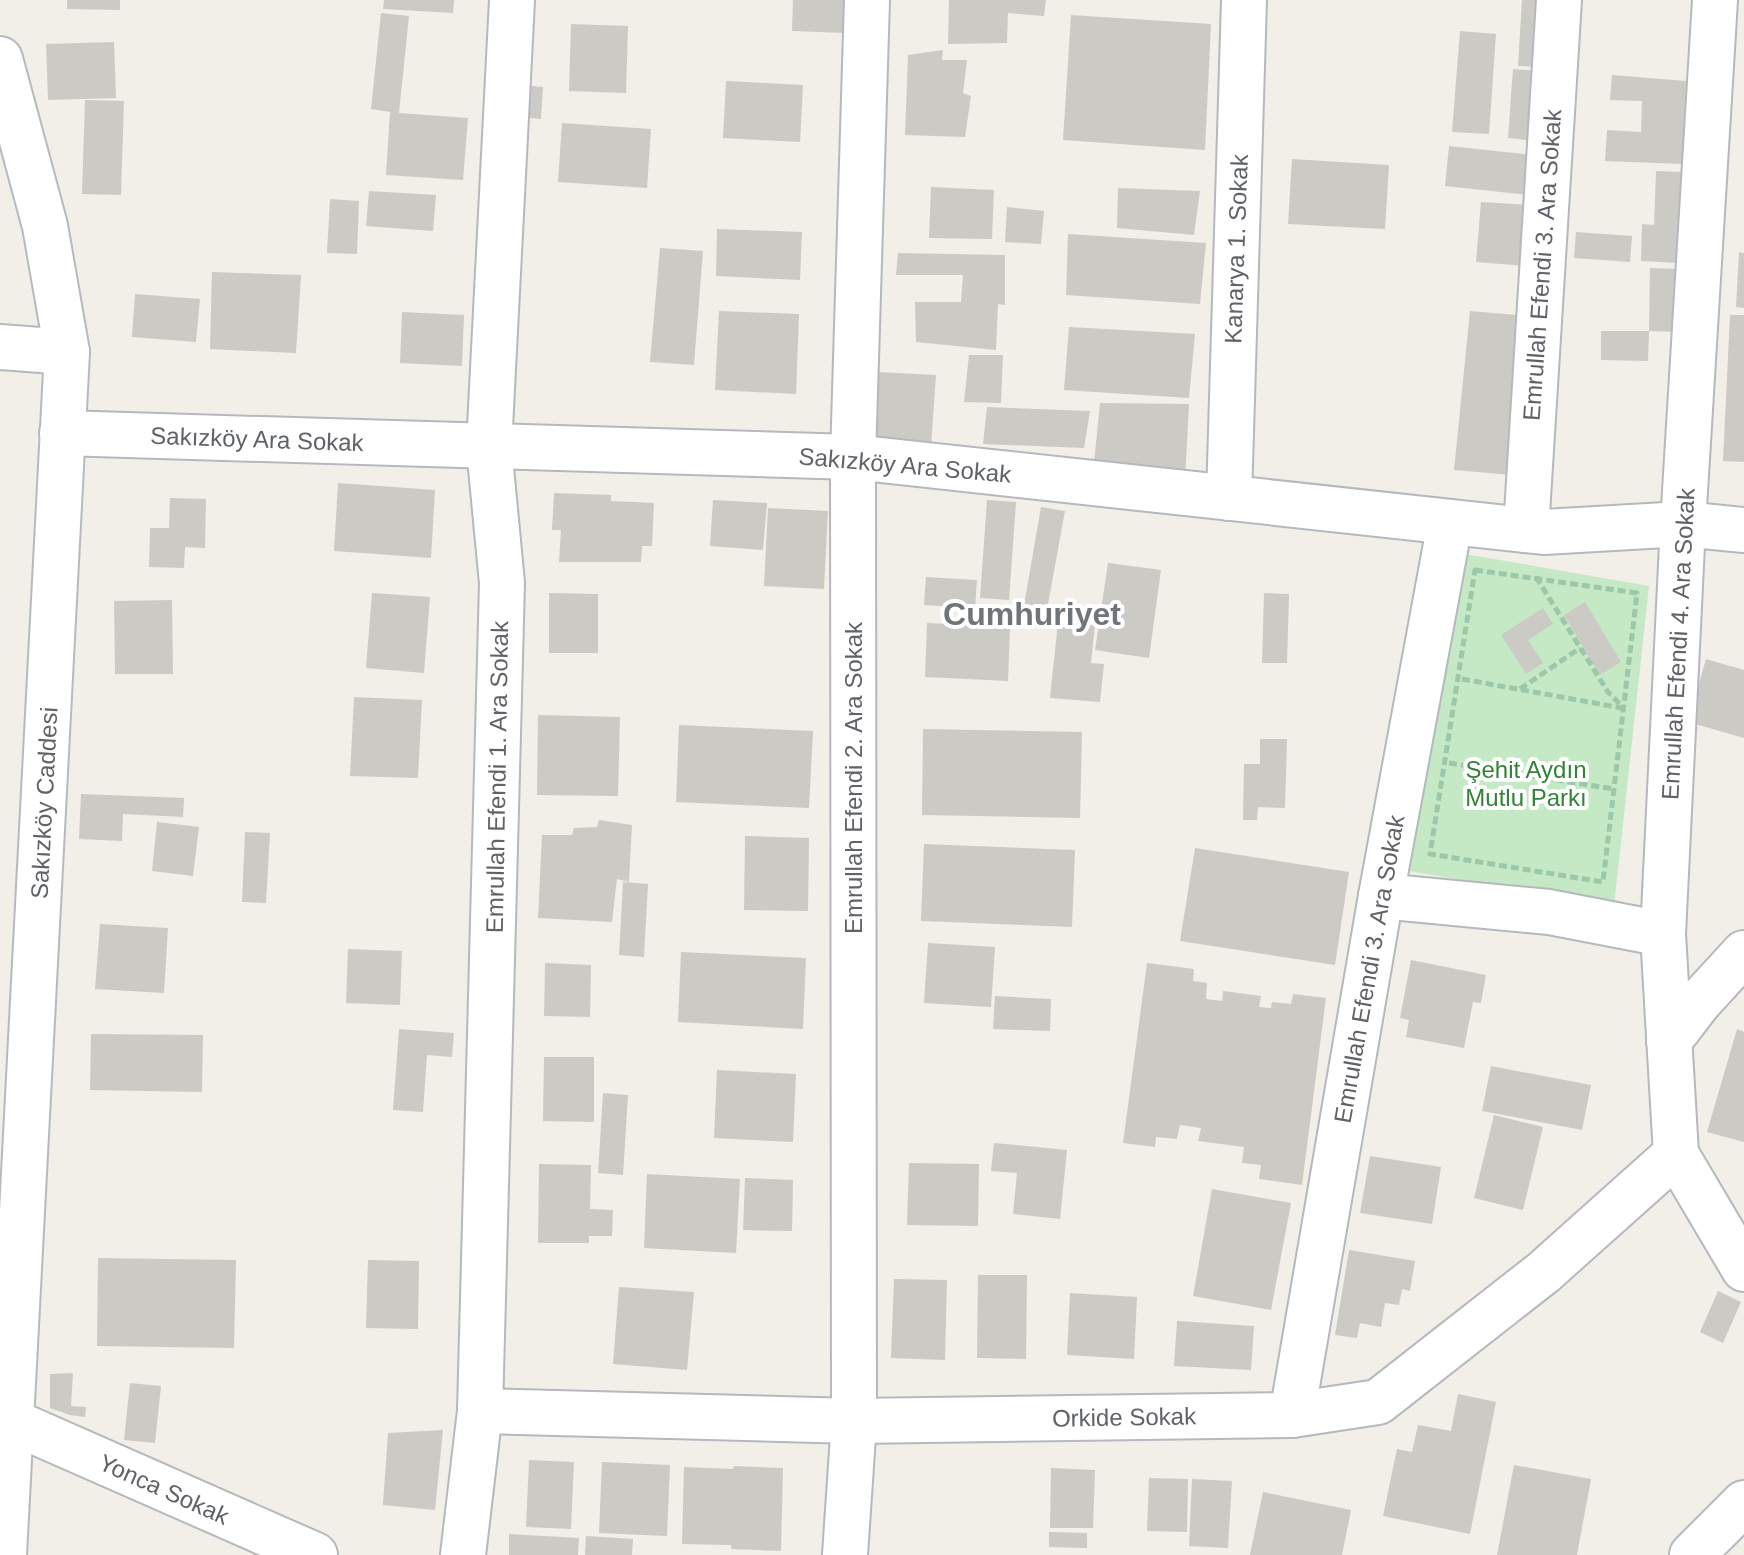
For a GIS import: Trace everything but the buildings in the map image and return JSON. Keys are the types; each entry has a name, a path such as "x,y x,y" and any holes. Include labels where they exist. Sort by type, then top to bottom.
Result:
{"street":[{"name":"Emrullah Efendi 1. Ara Sokak","path":"463,1555 480,1411 502,583 489,447 512,0"},
{"name":"Emrullah Efendi 2. Ara Sokak","path":"845,1555 854,1421 853,457 867,0"},
{"name":"Kanarya 1. Sokak","path":"1229,498 1244,0"},
{"name":"Emrullah Efendi 3. Ara Sokak","path":"1535,531 1559,0"},
{"name":"Emrullah Efendi 4. Ara Sokak","path":"1715,0 1728,48 1683,524 1663,934 1676,1154 1744,1269"},
{"name":"Sakızköy Caddesi","path":"0,59 45,226 67,352 6,1422 4,1555"},
{"path":"0,347 67,352"},
{"name":"Sakızköy Ara Sokak","path":"62,433 853,457 1535,531 1683,524 1744,530"},
{"name":"Emrullah Efendi 3. Ara Sokak","path":"1292,1415 1381,896 1450,523"},
{"path":"1381,896 1549,912 1663,934"},
{"path":"1669,1041 1699,1002 1744,953"},
{"name":"Orkide Sokak","path":"480,1411 854,1421 1292,1415 1378,1402 1544,1272 1676,1154"},
{"name":"Yonca Sokak","path":"6,1422 315,1555"},
{"path":"1692,1555 1744,1503"}],"path":[{"path":"1535,531 1536,578 1608,692 1623,708"},
{"path":"1475,570 1536,578 1637,593 1603,882 1430,854 1475,570"},
{"path":"1520,689 1580,648"},
{"path":"1458,678 1623,708"},
{"path":"1444,762 1614,789"}],"green space":[{"name":"Şehit Aydın Mutlu Parkı","path":"1465,554 1649,586 1614,906 1409,871"}],"district":[{"name":"Cumhuriyet","path":"1032,614"}]}
